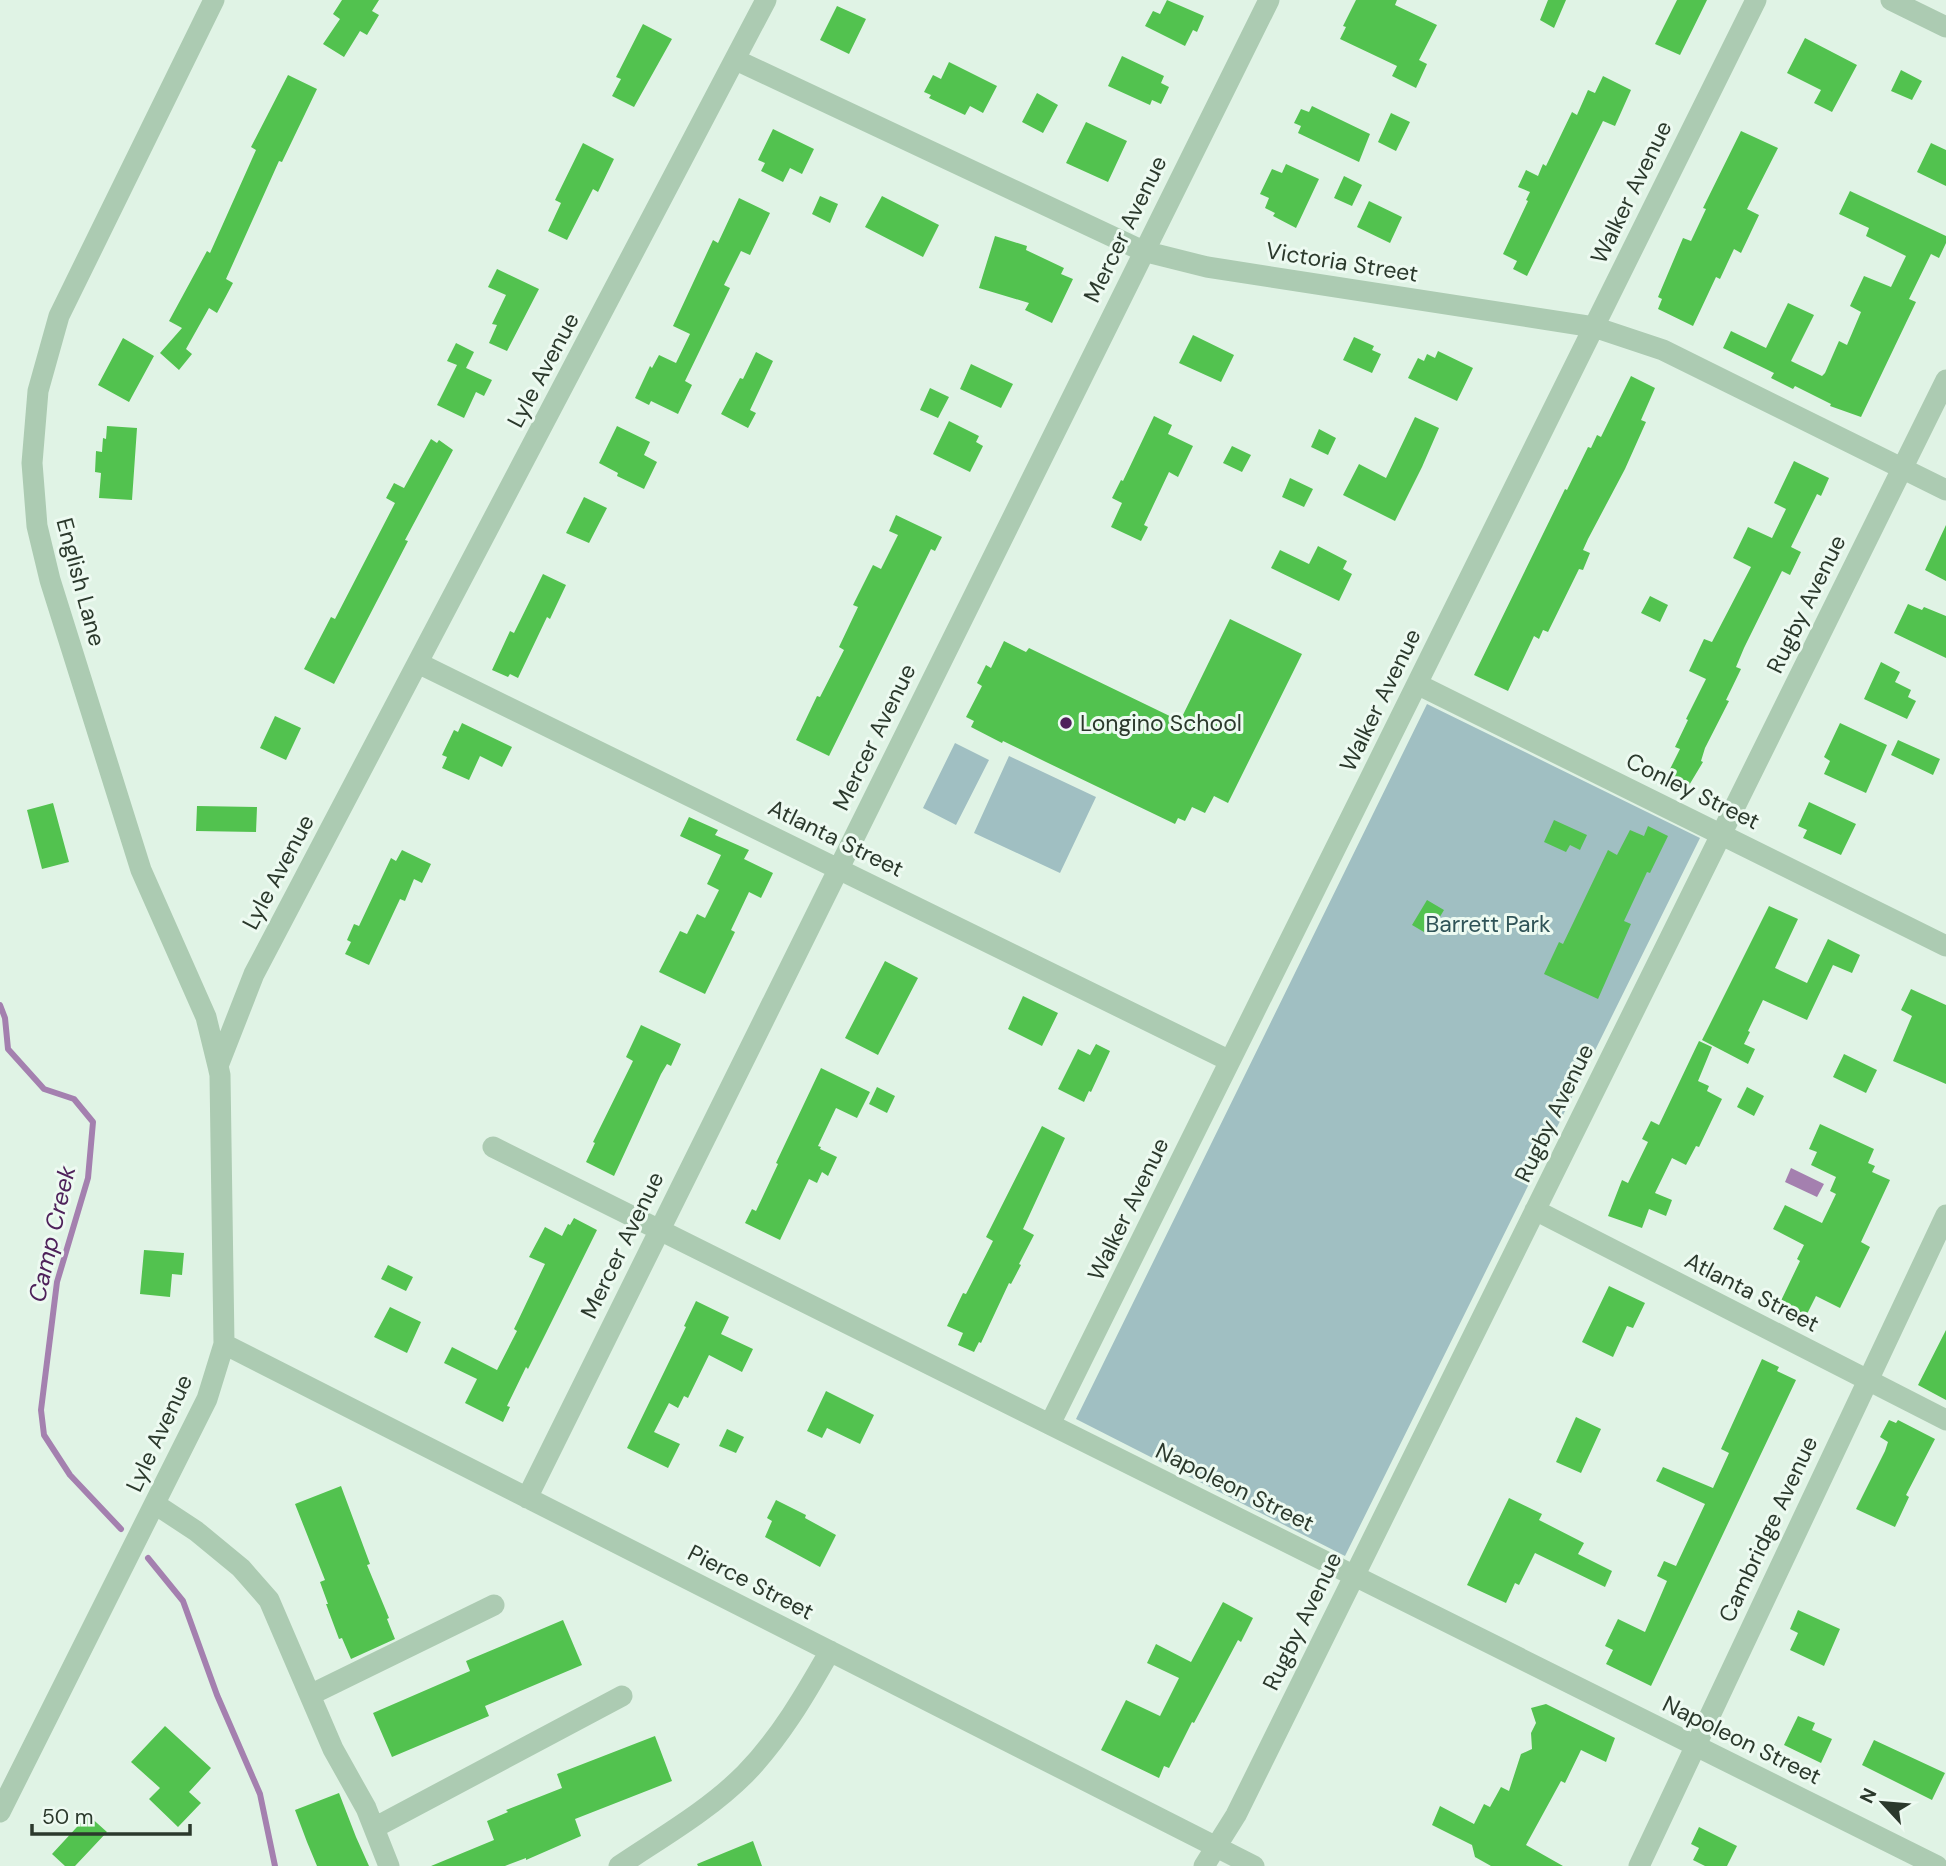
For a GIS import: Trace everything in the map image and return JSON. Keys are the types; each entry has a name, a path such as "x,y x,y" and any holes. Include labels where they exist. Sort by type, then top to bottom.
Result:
{"street":[{"name":"English Lane","path":"215,0 59,316 38,391 32,463 37,526 54,594 141,870 206,1017 218,1066"},
{"name":"Lyle Avenue","path":"0,1812 207,1399 224,1344 218,1066 254,974 766,0"},
{"name":"Mercer Avenue","path":"527,1498 1269,0"},
{"name":"Walker Avenue","path":"1051,1424 1756,0"},
{"path":"1891,0 1946,27"},
{"name":"Victoria Street","path":"736,60 1143,251 1207,268 1594,327 1663,350 1946,490"},
{"name":"Rugby Avenue","path":"1205,1866 1236,1815 1946,380"},
{"name":"Atlanta Street","path":"418,663 1230,1061"},
{"name":"Conley Street","path":"1417,684 1946,946"},
{"name":"Napoleon Street","path":"493,1147 1937,1866"},
{"name":"Atlanta Street","path":"1535,1210 1946,1420"},
{"name":"Cambridge Avenue","path":"1639,1866 1946,1215"},
{"name":"Pierce Street","path":"224,1344 1254,1866"},
{"path":"155,1504 196,1531 241,1568 269,1600 333,1749 366,1808 389,1866"},
{"path":"310,1695 494,1605"},
{"path":"619,1866 708,1806 744,1774 776,1737 800,1703 830,1651"},
{"path":"374,1828 622,1696"}],"green space":[{"name":"Barrett Park","path":"1427,704 1700,838 1345,1556 1076,1419"},
{"path":"955,743 989,760 956,825 923,808"},
{"path":"1009,756 1096,797 1060,873 974,833"}],"shaded area":[{"path":"1791,1168 1824,1184 1817,1197 1785,1182"}],"building":[{"path":"342,0 379,0 372,11 379,15 367,35 360,31 344,57 323,44 340,19 333,14"},
{"path":"1167,0 1204,16 1197,32 1193,30 1185,46 1145,26 1153,11 1160,14"},
{"path":"1356,0 1397,0 1395,5 1437,25 1419,60 1427,64 1416,88 1392,76 1397,66 1340,39 1346,27 1343,26"},
{"path":"1548,0 1566,0 1554,28 1540,20"},
{"path":"1677,0 1707,0 1680,55 1655,44"},
{"path":"837,6 866,19 849,54 820,40"},
{"path":"643,24 672,39 634,107 612,96 621,79 616,77"},
{"path":"1805,38 1857,65 1832,112 1814,103 1821,90 1787,73"},
{"path":"1122,56 1164,76 1161,83 1169,87 1161,104 1152,100 1150,105 1108,86"},
{"path":"949,62 997,86 983,113 970,106 965,115 929,98 931,95 924,92 933,75 941,79"},
{"path":"1901,70 1922,81 1912,100 1891,91"},
{"path":"288,75 317,89 282,162 279,161 226,279 233,283 217,313 209,308 186,349 192,354 179,370 160,353 182,328 169,321 207,251 210,253 256,150 251,147"},
{"path":"1603,76 1631,90 1615,126 1603,121 1527,276 1513,269 1517,261 1503,254 1528,201 1526,200 1530,192 1518,187 1526,170 1538,176 1543,164 1546,166 1572,112 1577,115 1588,90 1595,93"},
{"path":"1037,93 1058,105 1043,133 1022,122"},
{"path":"1312,106 1370,134 1359,162 1298,133 1301,126 1294,123 1301,109 1309,112"},
{"path":"1391,113 1410,122 1396,151 1378,142"},
{"path":"1086,122 1127,141 1108,182 1066,163"},
{"path":"773,129 814,149 802,174 790,168 783,182 761,171 765,163 758,160"},
{"path":"1741,131 1778,148 1747,209 1759,215 1741,253 1734,249 1720,279 1716,277 1693,326 1658,309 1662,299 1658,297 1683,238 1691,241 1706,209 1703,208"},
{"path":"583,143 614,159 598,192 593,189 567,240 548,231 561,203 555,200"},
{"path":"1931,143 1946,150 1946,186 1917,172"},
{"path":"1286,164 1319,179 1296,228 1273,216 1275,213 1265,208 1269,198 1260,194 1272,169 1282,173"},
{"path":"1344,176 1362,185 1352,206 1334,198"},
{"path":"1850,191 1946,236 1946,243 1939,258 1931,254 1909,299 1916,302 1861,417 1830,406 1831,404 1795,386 1793,389 1771,378 1774,373 1723,348 1731,331 1766,348 1788,303 1814,315 1791,361 1822,376 1825,373 1839,341 1847,345 1861,312 1850,306 1864,276 1891,287 1906,256 1866,236 1869,228 1839,214"},
{"path":"820,196 838,204 830,223 812,214"},
{"path":"882,196 939,225 923,257 865,227"},
{"path":"739,198 770,213 750,255 741,251 724,285 730,288 685,381 692,385 678,414 651,401 649,405 635,398 650,366 652,368 659,355 676,363 690,334 673,326 713,240 718,243"},
{"path":"1369,201 1402,217 1390,243 1357,227"},
{"path":"995,236 1027,246 1026,250 1064,268 1061,274 1073,279 1052,323 1025,310 1029,303 979,288"},
{"path":"497,269 539,289 507,351 489,343 497,325 492,324 506,295 488,287"},
{"path":"1193,335 1234,355 1221,382 1179,363"},
{"path":"1354,337 1374,346 1372,350 1381,354 1372,373 1343,360"},
{"path":"123,338 154,356 129,402 98,385"},
{"path":"456,343 474,352 466,368 492,380 484,396 476,392 464,418 437,405 457,365 447,361"},
{"path":"1438,351 1473,368 1457,401 1408,378 1418,358 1424,361 1427,354 1435,358"},
{"path":"756,352 773,361 750,410 756,413 748,428 721,414"},
{"path":"971,364 1013,384 1001,408 960,389"},
{"path":"1631,376 1655,388 1641,420 1646,422 1583,550 1590,553 1583,570 1579,569 1548,632 1543,630 1539,639 1534,636 1508,691 1474,675 1565,489 1567,490 1588,447 1591,448 1597,435 1601,437"},
{"path":"930,388 949,397 938,418 920,410"},
{"path":"1154,416 1172,425 1168,434 1193,446 1178,477 1169,472 1144,525 1148,527 1141,541 1111,527 1122,503 1112,498"},
{"path":"1415,417 1439,428 1395,521 1343,495 1359,464 1386,478"},
{"path":"949,421 979,436 976,442 983,446 970,472 933,454"},
{"path":"107,426 137,428 132,500 99,498 101,473 95,472 96,451 102,452"},
{"path":"617,426 650,442 644,455 657,462 644,489 617,476 618,473 599,463"},
{"path":"1319,429 1336,438 1328,455 1311,447"},
{"path":"431,439 437,443 439,440 453,450 334,684 304,669 331,617 335,619 395,503 386,498 394,483 404,488"},
{"path":"1232,446 1251,455 1242,472 1223,463"},
{"path":"1794,461 1829,478 1821,496 1817,494 1791,547 1801,552 1790,575 1782,571 1744,648 1736,667 1741,669 1726,700 1729,701 1705,748 1701,761 1703,762 1688,787 1666,777 1680,749 1675,747 1688,720 1686,719 1706,679 1689,671 1704,639 1712,642 1751,567 1733,558 1748,527 1772,538 1786,509 1774,503"},
{"path":"1290,478 1313,489 1304,507 1282,497"},
{"path":"584,497 607,508 589,543 566,533"},
{"path":"896,515 942,537 935,551 931,549 829,756 796,740 817,696 820,697 844,650 839,647 858,607 853,605 873,565 881,569 898,535 889,531"},
{"path":"1946,525 1946,581 1925,570"},
{"path":"1318,546 1347,561 1343,569 1352,574 1339,601 1271,568 1280,550 1309,564"},
{"path":"543,574 566,585 550,619 547,617 518,678 510,674 508,677 492,670 510,631 514,633"},
{"path":"1650,596 1668,605 1660,622 1641,613"},
{"path":"1908,604 1946,616 1946,658 1894,633"},
{"name":"Longino School","path":"1230,619 1302,654 1228,803 1214,796 1205,813 1192,807 1185,821 1178,818 1175,824 1003,741 1002,743 971,727 974,721 966,717 982,686 977,683 986,665 991,668 1004,641 1026,652 1029,648 1180,721"},
{"path":"1881,662 1900,672 1895,682 1911,690 1908,697 1916,701 1907,719 1864,699"},
{"path":"275,716 301,728 286,760 260,748"},
{"path":"462,723 512,747 502,767 480,756 469,780 442,768 447,757 442,755 454,730 458,732"},
{"path":"1840,723 1887,745 1866,793 1824,774 1830,761 1824,757"},
{"path":"1898,740 1940,759 1933,775 1891,755"},
{"path":"1809,802 1856,824 1841,855 1803,838 1807,830 1798,826"},
{"path":"53,803 69,862 42,869 27,810"},
{"path":"197,806 257,807 256,832 196,831"},
{"path":"689,817 718,830 715,835 749,850 744,859 773,873 761,898 749,892 731,930 735,932 705,994 659,972 680,931 687,934 697,914 705,918 719,890 707,884 721,855 680,836"},
{"path":"1554,820 1587,835 1580,850 1570,845 1566,852 1544,842"},
{"path":"1648,826 1668,836 1650,873 1647,872 1624,921 1631,924 1598,999 1544,974 1559,942 1563,944 1608,850 1617,855 1630,830 1644,836"},
{"path":"402,850 431,864 422,883 414,879 405,901 400,899 369,965 345,954 351,942 347,940 354,924 359,926 391,858 396,861"},
{"path":"1427,900 1444,910 1429,935 1412,925"},
{"path":"1769,906 1798,919 1775,968 1807,983 1828,939 1860,955 1852,973 1833,965 1807,1020 1763,1000 1744,1044 1755,1049 1748,1064 1702,1040"},
{"path":"885,961 918,978 878,1055 845,1038"},
{"path":"1911,989 1946,1005 1946,1084 1893,1061 1912,1016 1901,1010"},
{"path":"1023,996 1058,1013 1042,1046 1008,1029"},
{"path":"641,1025 681,1044 671,1066 667,1064 661,1074 614,1176 586,1162 633,1061 626,1057"},
{"path":"1699,1041 1712,1047 1698,1081 1709,1086 1707,1091 1722,1099 1699,1147 1696,1146 1686,1165 1672,1158 1655,1193 1672,1200 1666,1216 1649,1209 1642,1228 1608,1216 1622,1180 1628,1183 1648,1142 1642,1139 1651,1121 1659,1125"},
{"path":"1096,1044 1110,1051 1084,1102 1058,1089 1078,1049 1090,1055"},
{"path":"1844,1054 1877,1070 1866,1093 1833,1077"},
{"path":"821,1068 870,1092 857,1118 836,1108 818,1146 837,1157 828,1176 822,1172 817,1183 809,1179 780,1240 745,1223 752,1209 756,1211"},
{"path":"877,1087 895,1096 887,1113 869,1104"},
{"path":"1747,1087 1764,1096 1754,1116 1737,1107"},
{"path":"1820,1124 1874,1149 1868,1163 1875,1166 1872,1172 1890,1180 1861,1242 1870,1247 1840,1308 1816,1296 1803,1322 1777,1309 1800,1261 1797,1259 1804,1245 1773,1229 1785,1205 1822,1223 1836,1194 1830,1191 1836,1177 1811,1165 1817,1152 1809,1149"},
{"path":"1042,1126 1065,1138 1023,1229 1034,1235 981,1343 979,1342 974,1352 958,1345 963,1333 947,1326 993,1241 986,1237"},
{"path":"574,1218 597,1230 528,1369 526,1367 507,1406 510,1407 503,1422 465,1403 477,1379 444,1363 452,1347 497,1370 517,1331 514,1329 545,1264 529,1257 545,1227 562,1236"},
{"path":"144,1250 184,1253 182,1275 172,1274 170,1297 140,1294"},
{"path":"388,1265 413,1277 406,1291 381,1279"},
{"path":"1609,1286 1645,1303 1633,1328 1627,1326 1613,1357 1582,1342"},
{"path":"696,1301 729,1317 721,1334 753,1349 742,1372 709,1355 688,1398 684,1396 678,1408 669,1403 654,1432 680,1444 668,1468 627,1448"},
{"path":"390,1307 421,1322 407,1353 374,1337"},
{"path":"1946,1330 1946,1400 1918,1385"},
{"path":"1762,1359 1779,1367 1777,1371 1796,1380 1651,1686 1606,1664 1613,1650 1605,1646 1618,1619 1645,1632 1667,1581 1657,1576 1664,1561 1676,1566 1705,1504 1656,1481 1663,1467 1713,1488 1729,1453 1721,1449"},
{"path":"826,1391 874,1415 860,1444 827,1428 822,1438 807,1431"},
{"path":"1576,1417 1601,1429 1581,1473 1556,1462"},
{"path":"1889,1420 1896,1423 1898,1420 1935,1439 1906,1495 1909,1497 1895,1527 1856,1509 1885,1451 1888,1442 1880,1437"},
{"path":"727,1429 744,1437 736,1453 719,1446"},
{"path":"341,1486 395,1639 351,1659 342,1638 339,1639 326,1604 320,1582 325,1580 295,1504"},
{"path":"1509,1498 1542,1514 1539,1520 1584,1543 1578,1554 1612,1571 1605,1587 1535,1553 1519,1585 1515,1583 1506,1603 1467,1585"},
{"path":"776,1500 806,1515 805,1518 836,1535 820,1567 765,1537 772,1521 767,1518"},
{"path":"1223,1602 1253,1618 1241,1642 1238,1640 1194,1723 1192,1722 1169,1768 1164,1766 1159,1778 1101,1750 1126,1700 1160,1716 1179,1678 1147,1663 1156,1644 1191,1662"},
{"path":"1798,1610 1840,1629 1824,1666 1790,1650 1798,1633 1790,1629"},
{"path":"563,1620 582,1665 485,1706 489,1716 392,1757 373,1713 470,1671 466,1661"},
{"path":"1546,1704 1615,1738 1606,1762 1581,1750 1565,1783 1561,1781 1526,1845 1563,1866 1491,1866 1475,1857 1472,1845 1432,1825 1440,1806 1474,1824 1484,1804 1490,1807 1501,1787 1509,1791 1521,1754 1532,1749 1531,1733 1536,1723 1531,1708"},
{"path":"1798,1716 1815,1723 1812,1730 1832,1739 1821,1763 1784,1745"},
{"path":"165,1726 211,1768 189,1792 201,1803 178,1827 149,1799 160,1788 131,1762"},
{"path":"655,1736 672,1781 575,1819 581,1836 526,1860 505,1866 431,1866 494,1840 487,1821 508,1812 506,1810 562,1788 557,1774"},
{"path":"1874,1740 1945,1773 1932,1800 1862,1765"},
{"path":"339,1793 369,1866 317,1866 307,1842 295,1810"},
{"path":"88,1815 107,1832 75,1866 65,1866 52,1854"},
{"path":"1699,1827 1737,1846 1727,1866 1705,1866 1693,1860 1699,1848 1691,1844"},
{"path":"753,1841 762,1866 697,1864"}],"waterway":[{"name":"Camp Creek","path":"0,1005 5,1018 8,1049 44,1089 74,1099 93,1122 88,1178 57,1282 41,1410 44,1435 70,1475 121,1529"},
{"name":"Camp Creek","path":"148,1558 183,1601 217,1695 260,1794 275,1866"}],"place":[{"name":"Longino School","path":"1066,723"}]}
